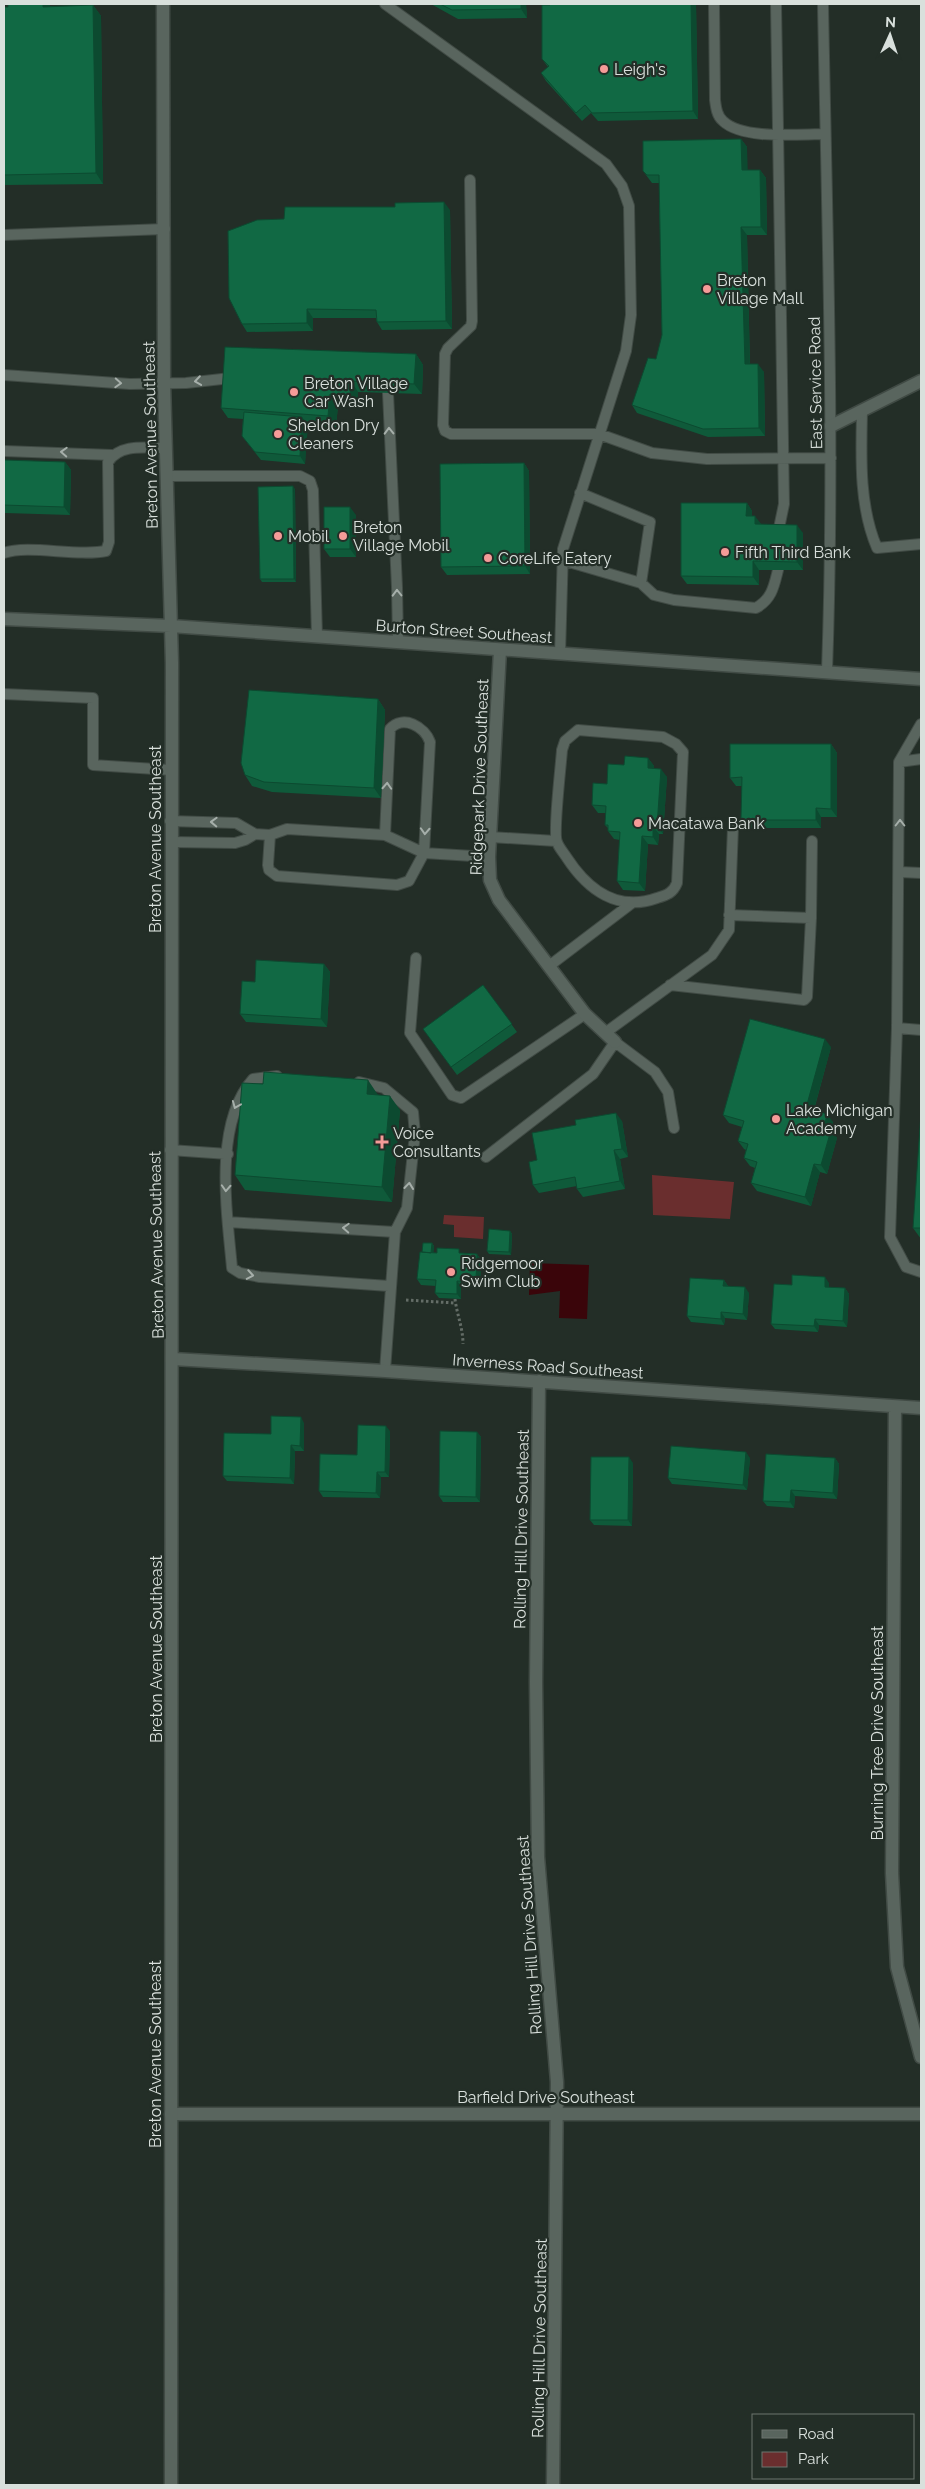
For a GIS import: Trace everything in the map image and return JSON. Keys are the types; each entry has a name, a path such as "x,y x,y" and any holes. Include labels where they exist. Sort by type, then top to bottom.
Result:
{"street":[{"name":"Breton Avenue Southeast","path":"163,4 164,383 171,626 170,1150 173,1359 171,2485"},
{"path":"831,426 862,412 921,380"},
{"name":"Burton Street Southeast","path":"4,619 171,626 921,679"},
{"name":"Ridgepark Drive Southeast","path":"500,650 489,857 490,880 496,895 585,1014 615,1042"},
{"name":"Inverness Road Southeast","path":"173,1359 539,1381 921,1408"},
{"name":"Rolling Hill Drive Southeast","path":"539,1381 536,1682 538,1857 557,2082 553,2485"},
{"name":"Burning Tree Drive Southeast","path":"895,1406 892,1873 897,1967 921,2057"},
{"name":"Barfield Drive Southeast","path":"171,2114 921,2114"}],"lane":[{"path":"385,4 606,164 622,186 629,206 631,315 626,351 563,549 560,654"},
{"path":"714,4 715,100 717,112 723,121 737,129 777,135 825,134"},
{"path":"776,4 784,504 778,533"},
{"name":"East Service Road","path":"823,4 831,426 830,593 827,671"},
{"path":"470,180 472,321 471,326 448,348 445,354 443,424 446,431 451,434 599,434 652,454 707,459 831,458"},
{"path":"4,235 165,229"},
{"path":"4,375 130,384 231,378"},
{"path":"388,393 398,642"},
{"path":"862,412 864,499 868,526 877,548 921,544"},
{"path":"4,451 112,455 131,448 166,448"},
{"path":"4,553 12,550 61,553 106,551 109,542 108,462 112,455"},
{"path":"167,476 300,476 310,481 313,490 317,637"},
{"path":"580,493 650,522 641,583"},
{"path":"562,560 641,583 654,595 674,600 756,608 766,602 773,591 778,570"},
{"path":"4,694 93,698 93,765 171,770"},
{"path":"270,835 268,865 269,870 278,876 397,885 409,881 424,853 430,742 423,730 411,723 398,723 390,729 385,835"},
{"path":"921,724 900,762 897,1028 890,1236 906,1267 921,1272"},
{"path":"578,730 663,737 676,744 683,752 677,883 674,890 669,894 651,900 632,903 602,895 587,885 556,841 562,750 566,741 578,730"},
{"path":"900,762 921,759"},
{"path":"170,821 236,823 255,834 270,835 287,829 385,835 424,853 489,857"},
{"path":"605,1033 712,955 729,930 733,827"},
{"path":"171,842 235,843 255,834"},
{"path":"490,837 556,841"},
{"path":"670,985 804,1000 807,997 812,841"},
{"path":"900,872 921,873"},
{"path":"549,966 632,903"},
{"path":"729,916 811,918"},
{"path":"416,958 410,1033 452,1095 456,1098 461,1098 585,1014"},
{"path":"897,1028 921,1030"},
{"path":"486,1156 593,1074 615,1042 655,1072 668,1092 674,1128"},
{"path":"287,1076 252,1078 243,1090 233,1110 226,1198 232,1268 240,1273 260,1277 390,1286"},
{"path":"349,1080 384,1088 414,1112 415,1134 407,1208 395,1232 385,1371"},
{"path":"170,1150 228,1154"},
{"path":"228,1222 395,1232"}],"path":[{"path":"402,1300 455,1301 458,1320 463,1330 462,1344"}],"green space":[{"path":"652,1175 734,1182 730,1219 653,1215"},
{"path":"444,1215 484,1217 483,1239 454,1237 454,1225 443,1224"}],"shaded area":[{"path":"530,1263 589,1265 587,1319 559,1318 560,1291 529,1295"}],"building":[{"path":"8,4 43,4 43,7 93,5 96,173 4,175 4,7 8,7"},
{"path":"440,4 521,4 521,9 452,10"},
{"path":"691,4 693,111 592,113 585,105 576,113 541,73 549,66 542,59 542,5"},
{"name":"Breton Village Mall","path":"741,139 742,170 760,170 761,227 741,227 745,364 758,364 759,428 703,429 632,405 648,358 656,359 662,335 659,175 647,175 643,171 643,141"},
{"path":"444,202 446,321 377,322 376,310 307,309 307,323 242,324 229,298 228,231 257,220 284,219 285,207 395,207 395,203"},
{"name":"Breton Village Car Wash","path":"225,347 416,354 414,384 351,381 350,395 330,394 328,416 221,408"},
{"name":"Sheldon Dry Cleaners","path":"244,412 302,417 300,456 255,452 242,436"},
{"path":"4,460 65,462 64,507 4,505"},
{"path":"524,463 525,566 441,567 440,464"},
{"path":"293,486 294,579 260,579 258,487"},
{"path":"681,503 747,503 746,516 755,516 755,524 797,525 797,562 753,561 753,577 681,576"},
{"name":"Breton Village Mobil","path":"324,507 350,507 350,549 324,549"},
{"path":"249,690 378,699 374,788 264,782 245,775 241,763"},
{"path":"730,744 831,744 831,809 816,808 816,820 741,820 742,777 730,778"},
{"name":"Macatawa Bank","path":"625,756 648,758 648,768 661,769 657,826 653,826 653,837 642,836 639,883 617,881 620,832 608,831 608,825 605,825 606,806 592,805 593,783 607,784 608,764 624,765"},
{"path":"256,960 324,964 321,1019 240,1014 242,981 255,982"},
{"path":"483,985 512,1024 451,1067 423,1029"},
{"name":"Lake Michigan Academy","path":"750,1019 825,1039 806,1108 827,1114 824,1128 831,1130 821,1165 814,1164 805,1197 751,1183 757,1162 744,1158 748,1144 738,1141 744,1121 723,1115"},
{"path":"264,1072 368,1080 367,1094 390,1096 382,1187 235,1175 242,1083 263,1084"},
{"path":"616,1113 622,1149 614,1150 620,1181 577,1189 575,1177 533,1185 529,1162 537,1160 532,1133 576,1125 575,1120"},
{"path":"921,1113 921,1228 913,1228"},
{"path":"489,1229 510,1231 509,1252 487,1251"},
{"path":"423,1243 432,1243 431,1253 422,1252"},
{"name":"Ridgemoor Swim Club","path":"437,1248 459,1249 459,1253 477,1254 476,1282 457,1281 457,1294 435,1293 436,1280 417,1279 420,1252 437,1253"},
{"path":"792,1275 825,1277 825,1287 845,1288 843,1321 815,1319 814,1326 771,1324 774,1284 792,1285"},
{"path":"690,1278 724,1280 723,1286 745,1287 743,1314 721,1312 721,1319 687,1316"},
{"path":"271,1416 301,1417 300,1446 291,1445 290,1478 223,1476 224,1433 271,1434"},
{"path":"358,1425 386,1426 385,1472 377,1472 376,1493 319,1491 320,1454 357,1455"},
{"path":"440,1431 477,1432 476,1497 439,1496"},
{"path":"671,1446 746,1452 743,1485 668,1478"},
{"path":"766,1454 835,1458 833,1493 791,1490 790,1502 763,1501"},
{"path":"591,1457 629,1457 628,1520 590,1520"}],"place":[{"name":"Leigh's","path":"604,69"},
{"name":"Breton Village Mall","path":"707,289"},
{"name":"Breton Village Car Wash","path":"294,392"},
{"name":"Sheldon Dry Cleaners","path":"278,434"},
{"name":"Mobil","path":"278,536"},
{"name":"Breton Village Mobil","path":"343,536"},
{"name":"Fifth Third Bank","path":"725,552"},
{"name":"CoreLife Eatery","path":"488,558"},
{"name":"Macatawa Bank","path":"638,823"},
{"name":"Lake Michigan Academy","path":"776,1119"},
{"name":"Voice Consultants","path":"382,1142"},
{"name":"Ridgemoor Swim Club","path":"451,1272"}]}
